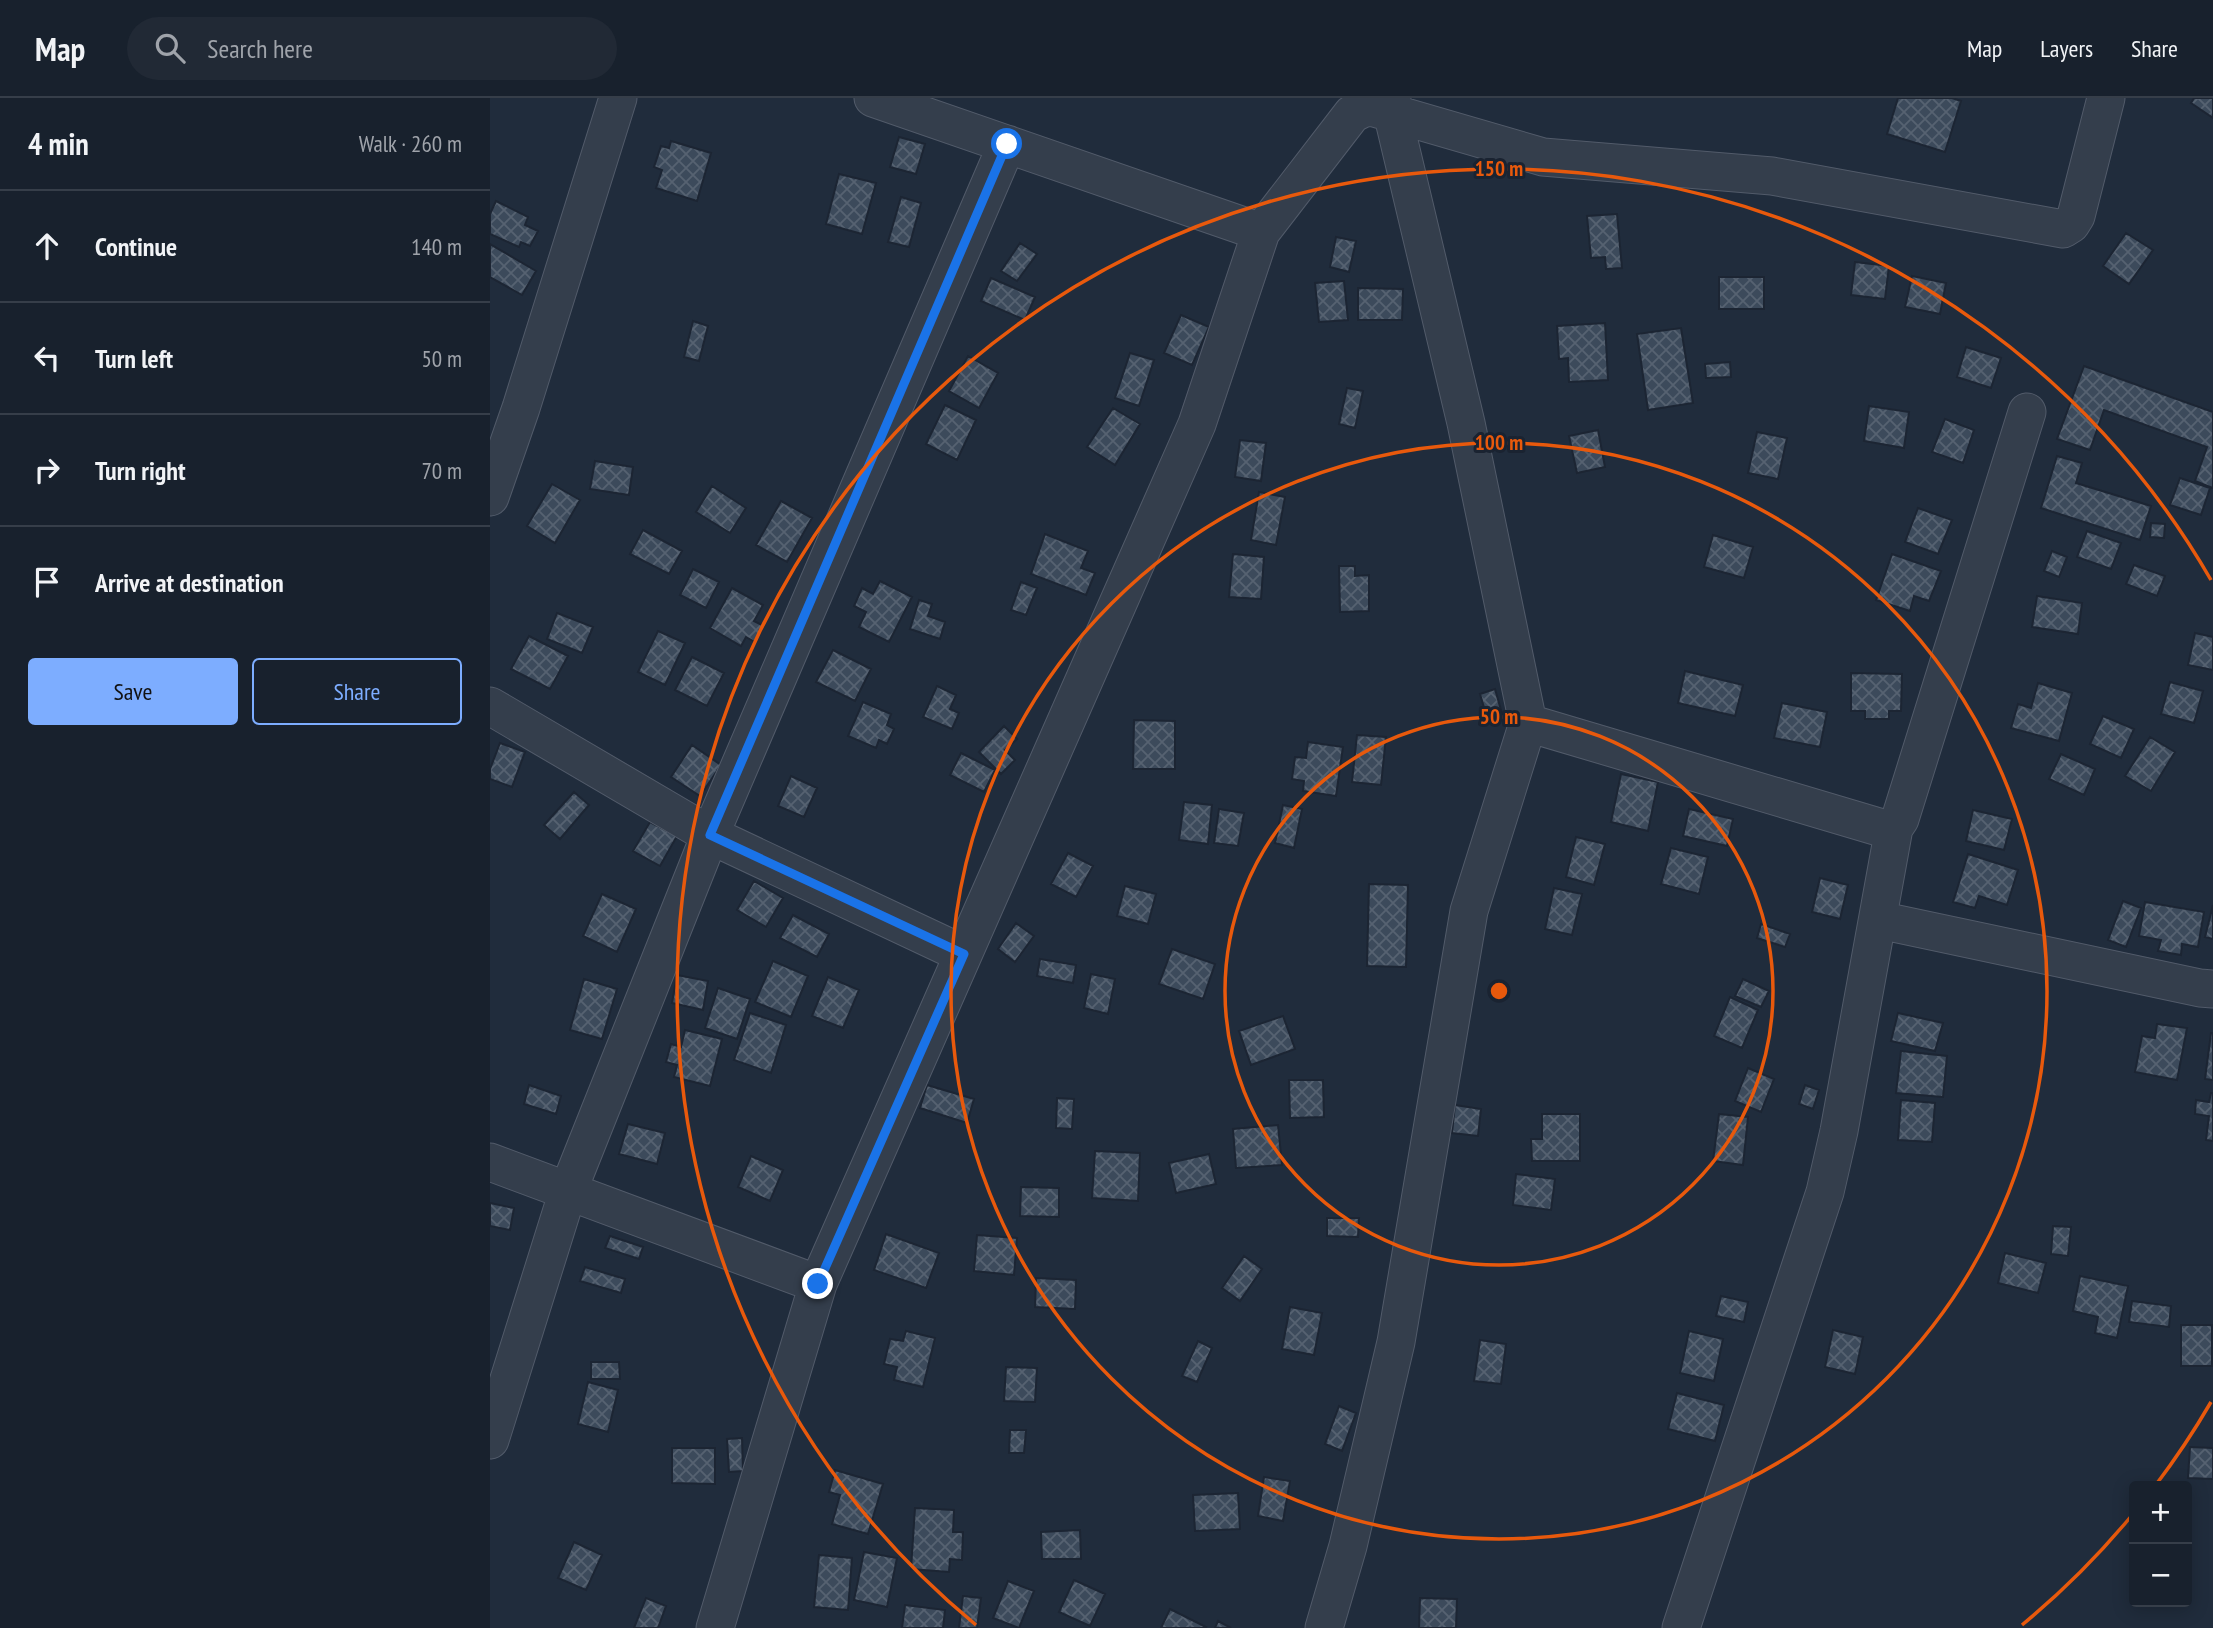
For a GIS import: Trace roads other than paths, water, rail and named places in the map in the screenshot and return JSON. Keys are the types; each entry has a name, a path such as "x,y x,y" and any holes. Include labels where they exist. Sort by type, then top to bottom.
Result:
{"street":[{"path":"490,497 525,395 618,98"},
{"path":"873,98 1261,232"},
{"path":"715,1628 818,1284 1197,424 1261,232 1352,114 1362,109 1392,105 1543,156 1772,176 2063,229 2071,224 2076,216 2106,98"},
{"path":"1324,1628 1348,1545 1396,1342 1469,911 1528,723 1466,423 1392,105"},
{"path":"490,1440 568,1191 710,835 1007,144"},
{"path":"1681,1628 1825,1192 1842,1118 1894,828 1900,819 2027,412"},
{"path":"490,706 710,835 964,954"},
{"path":"1528,723 1882,828 1894,828"},
{"path":"1879,920 2213,989"},
{"path":"490,1162 818,1284"}]}
